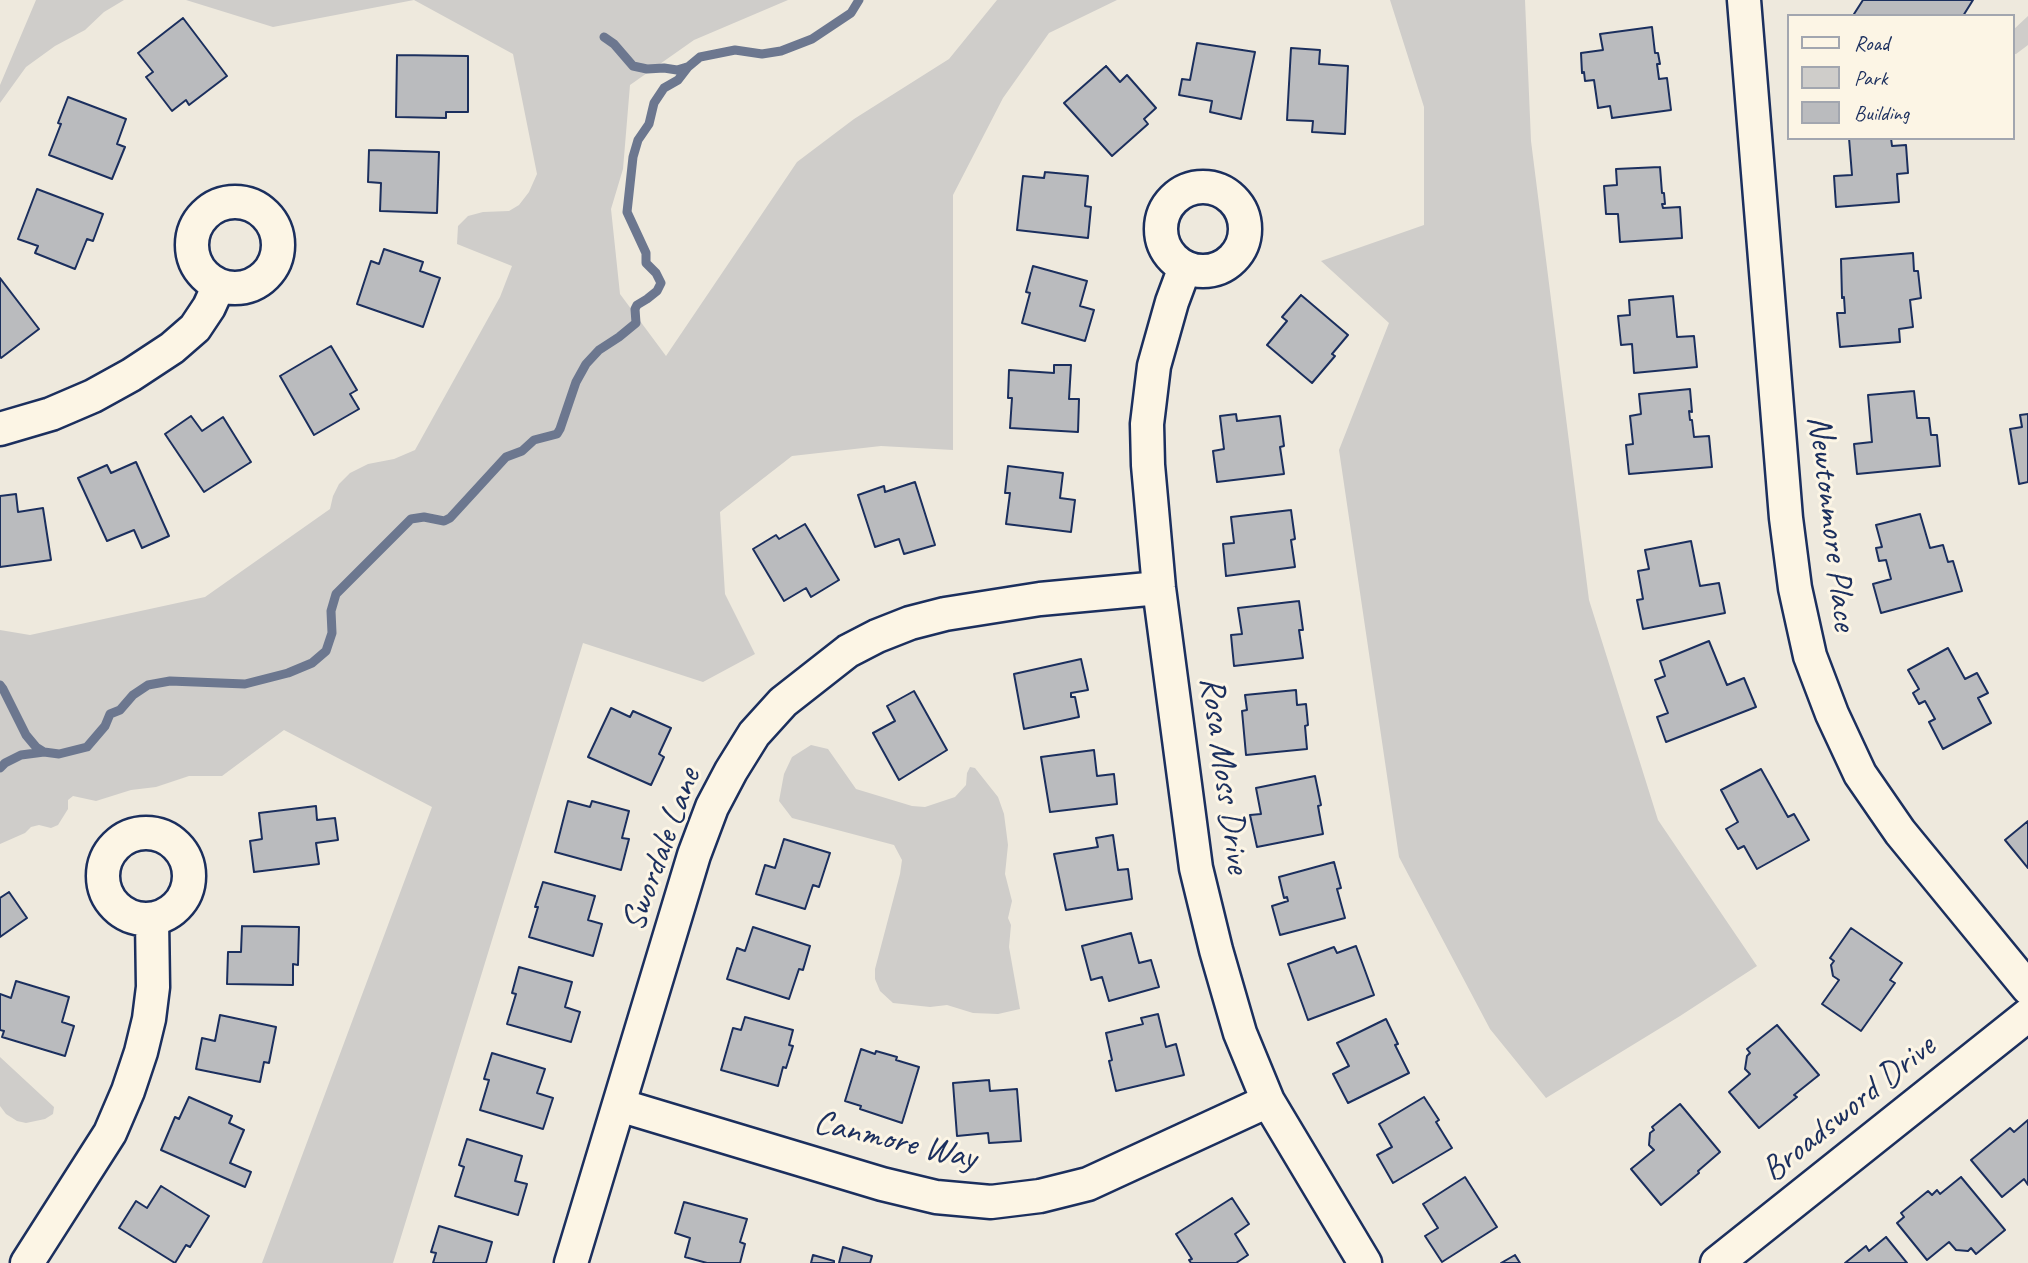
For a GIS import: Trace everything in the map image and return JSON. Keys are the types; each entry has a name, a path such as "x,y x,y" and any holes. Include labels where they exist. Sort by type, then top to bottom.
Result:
{"street":[{"name":"Newtonmore Place","path":"1744,0 1786,518 1795,588 1810,656 1832,714 1860,774 1900,832 2028,988"},
{"name":"Rosa Moss Drive","path":"1185,267 1154,366 1149,397 1148,465 1159,589 1196,868 1240,1032 1268,1101 1365,1263"},
{"path":"0,429 51,414 93,396 131,375 172,348 195,328 219,285"},
{"name":"Swordale Lane","path":"571,1263 694,855 712,807 754,734 783,702 848,651 910,623 945,614 1040,599 1159,589"},
{"path":"27,1263 110,1133 128,1091 149,1019 153,987 152,919"},
{"name":"Broadsword Drive","path":"1717,1263 2028,1015"},
{"name":"Canmore Way","path":"619,1105 882,1184 936,1197 991,1202 1040,1196 1088,1184 1268,1101"}],"green space":[{"path":"36,0 124,0 104,12 85,30 55,46 26,67 0,103 0,85"},
{"path":"186,0 414,0 273,27"},
{"path":"414,0 788,0 694,40 630,85 623,169 611,209 620,294 666,356 797,162 854,119 949,59 997,0 1117,0 1049,33 1003,98 953,195 953,450 881,446 792,456 720,512 725,594 755,654 703,682 583,643 393,1263 262,1263 432,807 284,730 222,776 189,776 96,801 73,796 68,800 68,809 58,825 51,828 39,825 31,827 25,833 0,844 0,630 30,635 205,597 330,509 339,484 350,473 368,464 394,459 415,450 500,297 512,266 457,244 458,226 468,216 483,212 509,211 519,205 529,192 537,174 513,54"},
{"path":"1390,0 1525,0 1531,141 1589,600 1658,820 1757,966 1546,1098 1490,1029 1399,857 1339,450 1389,323 1321,261 1424,225 1424,107"},
{"path":"2028,16 2028,45 2016,54 2014,54 2014,29"},
{"path":"811,745 828,749 856,789 912,806 925,807 955,797 966,785 970,767 975,768 998,797 1004,814 1008,845 1005,874 1012,901 1008,918 1011,925 1009,947 1020,1009 998,1014 973,1013 947,1005 930,1007 893,1003 880,991 875,979 875,969 902,860 894,845 792,818 779,801 784,774 792,757"},
{"path":"0,1057 54,1107 53,1114 45,1119 26,1123 6,1114 0,1106"}],"building":[{"path":"1863,0 1973,0 1964,14 1854,14"},
{"path":"183,18 227,76 189,105 186,100 172,111 146,77 153,72 138,53"},
{"path":"1652,27 1655,53 1658,53 1660,64 1657,64 1659,79 1667,78 1671,110 1612,118 1610,106 1598,108 1594,80 1585,81 1581,53 1603,50 1600,34"},
{"path":"1197,43 1255,52 1241,119 1210,112 1212,101 1179,95 1182,79 1190,80"},
{"path":"1291,48 1320,50 1319,64 1348,66 1345,134 1312,132 1313,121 1287,120"},
{"path":"397,55 468,56 468,112 446,112 446,118 396,117"},
{"path":"1106,66 1120,82 1127,75 1156,108 1144,119 1148,124 1112,156 1064,103"},
{"path":"68,97 126,119 117,144 125,147 112,179 49,155"},
{"path":"1849,140 1891,140 1892,146 1906,145 1908,173 1897,174 1899,202 1836,207 1834,176 1852,175"},
{"path":"369,150 439,152 437,213 380,211 381,183 368,182"},
{"path":"1660,167 1665,204 1662,204 1663,208 1680,207 1682,238 1620,242 1618,214 1606,214 1604,186 1617,185 1616,169"},
{"path":"1045,172 1088,176 1085,206 1091,207 1088,238 1017,230 1023,176 1044,178"},
{"path":"37,189 103,214 93,241 87,239 75,269 35,253 38,246 18,239"},
{"path":"384,249 423,262 420,271 440,278 423,327 357,304 371,261 379,264"},
{"path":"1913,253 1914,271 1918,271 1921,298 1910,300 1913,327 1899,329 1900,342 1840,347 1837,313 1845,313 1841,259"},
{"path":"1033,266 1087,281 1080,306 1094,310 1085,341 1022,323 1030,293 1026,292"},
{"path":"0,278 39,329 1,358 0,356"},
{"path":"1301,295 1348,335 1332,354 1335,356 1312,383 1267,345 1287,321 1282,317"},
{"path":"1673,296 1677,337 1694,336 1697,367 1634,373 1632,344 1621,345 1618,316 1630,315 1629,300"},
{"path":"331,346 357,390 350,394 359,409 314,435 280,376"},
{"path":"1054,365 1071,365 1069,399 1079,399 1078,432 1010,428 1012,398 1008,398 1009,370 1054,373"},
{"path":"1690,389 1692,412 1689,411 1694,437 1709,436 1712,467 1629,474 1626,445 1633,444 1630,416 1641,414 1639,394"},
{"path":"1914,391 1917,418 1929,418 1931,435 1937,435 1940,466 1857,474 1854,444 1872,442 1868,395"},
{"path":"1236,414 1237,421 1280,416 1284,446 1280,447 1284,474 1217,482 1213,451 1224,449 1220,416"},
{"path":"2028,414 2028,482 2019,484 2010,429 2022,427 2020,415"},
{"path":"191,416 202,431 223,417 251,462 204,492 165,434"},
{"path":"136,462 169,536 142,548 134,530 107,541 78,478 107,465 111,473"},
{"path":"1008,466 1063,473 1060,498 1075,500 1071,532 1006,524 1010,493 1005,493"},
{"path":"915,482 935,545 904,554 899,539 875,547 858,495 884,486 885,492"},
{"path":"16,494 18,512 43,508 51,560 0,567 0,496"},
{"path":"1291,510 1295,539 1291,540 1295,567 1226,576 1223,544 1234,543 1231,517"},
{"path":"1920,514 1930,548 1943,545 1948,562 1953,561 1962,591 1881,613 1873,584 1891,579 1886,560 1879,561 1876,548 1882,547 1876,525"},
{"path":"805,524 839,580 811,597 806,588 784,601 753,549 776,535 779,539"},
{"path":"1691,541 1700,586 1719,583 1725,613 1643,629 1637,600 1643,599 1638,571 1649,569 1645,550"},
{"path":"1299,601 1303,658 1234,666 1231,635 1242,634 1238,608"},
{"path":"1709,641 1727,685 1744,678 1756,707 1666,742 1657,717 1668,713 1655,680 1665,676 1660,661"},
{"path":"1948,648 1965,679 1977,673 1988,693 1978,698 1991,723 1943,749 1929,722 1935,719 1925,701 1919,704 1913,693 1919,689 1908,670"},
{"path":"1081,659 1088,690 1071,693 1071,697 1075,697 1079,717 1024,729 1014,674"},
{"path":"1296,690 1297,705 1306,704 1307,749 1246,755 1242,711 1247,710 1245,695"},
{"path":"914,691 947,750 899,780 873,733 895,721 887,706"},
{"path":"611,708 630,717 633,711 671,728 659,754 664,757 651,785 588,757"},
{"path":"1094,750 1097,776 1114,774 1117,804 1050,812 1041,757"},
{"path":"1761,769 1788,817 1794,814 1809,840 1757,869 1744,846 1738,849 1726,829 1738,822 1721,790"},
{"path":"1315,776 1323,834 1257,847 1250,815 1261,814 1256,788"},
{"path":"568,801 590,807 592,801 629,811 622,838 629,839 621,870 555,852"},
{"path":"316,806 317,820 335,818 338,840 316,843 319,864 254,872 250,841 262,839 259,813"},
{"path":"2028,821 2028,868 2005,840"},
{"path":"1113,835 1118,870 1128,869 1132,899 1066,910 1054,854 1098,847 1096,838"},
{"path":"784,839 830,853 819,887 813,885 805,909 756,894 765,865 775,868"},
{"path":"1334,862 1341,888 1337,889 1345,918 1280,935 1272,906 1288,901 1287,897 1284,898 1279,877"},
{"path":"543,882 595,896 588,920 602,924 593,956 529,937"},
{"path":"9,892 27,918 0,937 0,898"},
{"path":"242,926 299,927 298,965 293,964 293,985 227,984 228,952 241,952"},
{"path":"753,927 810,946 803,970 799,969 789,999 727,979 737,948 745,951"},
{"path":"1851,928 1902,963 1890,980 1895,983 1861,1031 1822,1004 1839,980 1833,976 1831,965 1834,961 1830,958"},
{"path":"1131,933 1139,963 1151,960 1159,987 1109,1001 1102,977 1091,980 1082,946"},
{"path":"1356,946 1374,995 1308,1020 1288,964 1334,947 1337,953"},
{"path":"519,967 572,982 565,1007 580,1012 571,1042 507,1024 516,994 512,993"},
{"path":"16,981 69,997 62,1022 74,1026 65,1056 2,1037 4,1031 0,1030 0,994 11,998"},
{"path":"1158,1014 1166,1047 1176,1044 1184,1075 1116,1091 1106,1033 1143,1024 1141,1018"},
{"path":"220,1015 276,1027 269,1063 264,1062 260,1082 196,1069 202,1038 215,1041"},
{"path":"745,1017 793,1030 789,1045 793,1046 778,1086 721,1070 733,1028 741,1030"},
{"path":"1386,1019 1409,1073 1348,1103 1333,1074 1349,1066 1337,1043"},
{"path":"1777,1025 1819,1075 1759,1128 1729,1092 1750,1074 1745,1069 1750,1053 1747,1049"},
{"path":"861,1049 897,1057 896,1060 919,1067 902,1123 845,1101"},
{"path":"492,1053 545,1069 537,1093 553,1098 543,1129 480,1110 489,1080 484,1079"},
{"path":"989,1080 990,1091 1017,1089 1021,1141 989,1143 988,1133 957,1136 953,1083"},
{"path":"189,1097 232,1116 229,1123 244,1130 230,1163 251,1172 245,1187 161,1150 175,1117 179,1119"},
{"path":"1424,1097 1452,1148 1393,1183 1377,1155 1392,1147 1379,1124"},
{"path":"1680,1104 1720,1152 1661,1205 1631,1169 1654,1150 1649,1145 1650,1133 1654,1130 1652,1127"},
{"path":"2028,1120 2028,1185 2024,1179 2002,1197 1971,1160 2010,1128 2014,1132"},
{"path":"467,1139 522,1156 515,1181 527,1184 518,1215 455,1196 464,1167 459,1165"},
{"path":"1465,1177 1497,1227 1442,1262 1425,1236 1438,1228 1423,1204"},
{"path":"1961,1177 2005,1230 1976,1254 1971,1248 1968,1251 1956,1250 1949,1242 1927,1260 1897,1223 1904,1217 1901,1213 1928,1191 1932,1195 1937,1190 1940,1194"},
{"path":"161,1186 209,1216 190,1247 186,1245 175,1263 119,1228 136,1201 147,1208"},
{"path":"1232,1198 1249,1224 1235,1234 1248,1255 1236,1263 1191,1263 1189,1260 1192,1259 1176,1234"},
{"path":"684,1202 747,1219 740,1242 745,1244 740,1263 707,1263 685,1257 690,1238 675,1233"},
{"path":"439,1226 492,1242 486,1263 433,1263 436,1253 431,1252"},
{"path":"1886,1237 1907,1263 1845,1263 1866,1246 1869,1251"},
{"path":"843,1247 872,1256 870,1263 839,1263"},
{"path":"813,1255 834,1261 834,1263 811,1263"},
{"path":"1515,1255 1520,1263 1501,1263"}],"waterway":[{"path":"0,685 26,735 36,747 44,752 59,754 87,747 105,726 110,714 120,710 133,695 148,685 170,681 245,684 288,673 312,663 326,651 332,633 331,611 336,594 411,519 424,517 444,521 450,518 506,457 522,451 534,440 557,434 576,382 586,364 599,350 636,323 637,305 657,291 661,283 646,263 646,253 627,212 633,157 638,140 649,124 654,103 664,88 678,80 700,57 735,50 762,54 781,51 812,39 851,13 859,0"},
{"path":"604,37 614,44 633,66 677,70 687,67"},
{"path":"0,768 21,755 44,752"}]}
